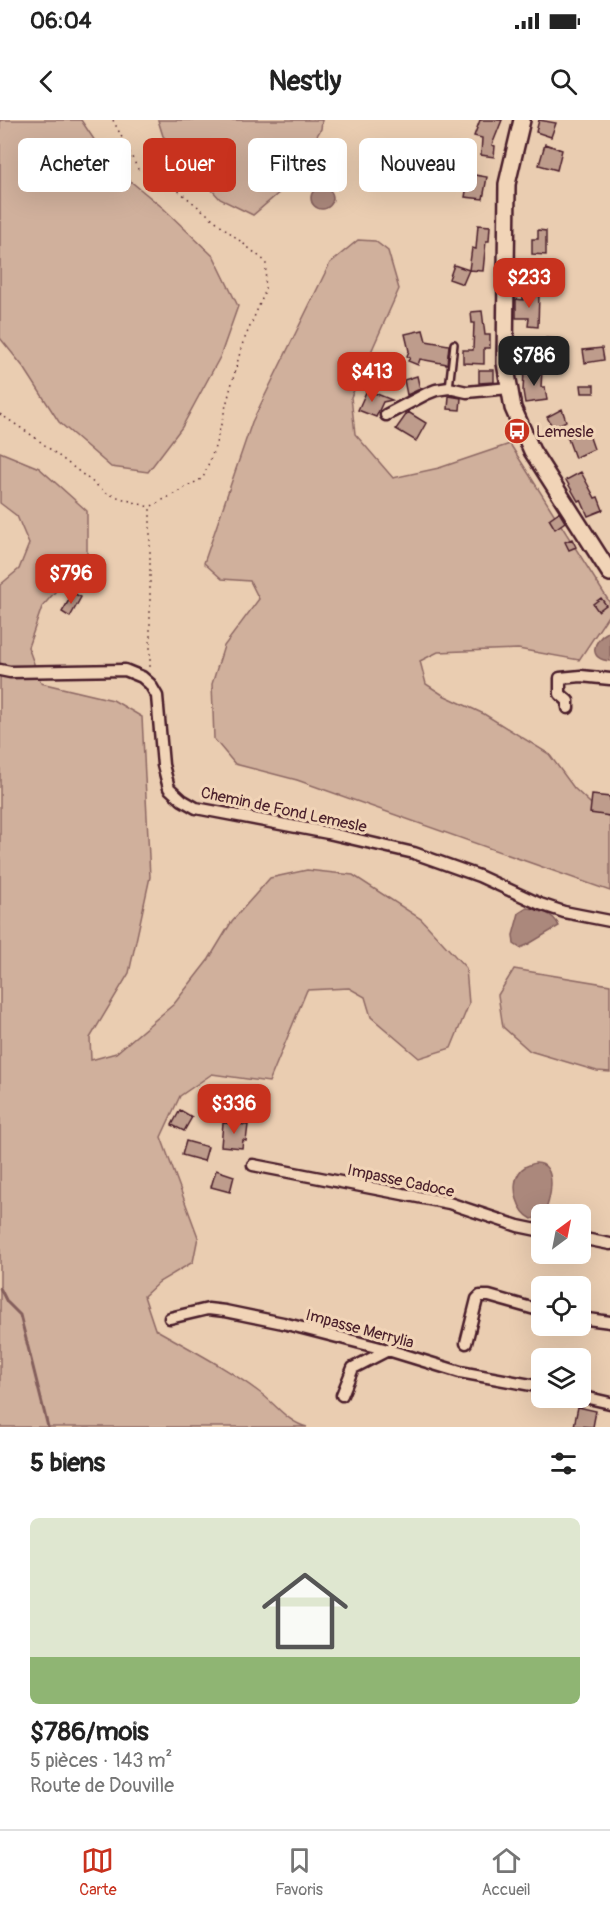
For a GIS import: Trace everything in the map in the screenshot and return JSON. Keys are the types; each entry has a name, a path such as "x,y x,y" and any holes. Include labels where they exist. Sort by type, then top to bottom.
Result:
{"main road":[{"path":"522,120 507,184 505,363 509,388 513,408 532,451 610,573"}],"street":[{"path":"386,415 426,394 449,388 467,392 509,388"},
{"path":"0,670 10,672 125,670 142,677 150,684"},
{"path":"568,708 568,701 560,694 560,678 581,676 610,679"},
{"name":"Chemin de Fond Lemesle","path":"150,684 157,696 163,765 169,788 182,800 196,808 328,833 414,854 479,876 556,910 610,921"},
{"name":"Impasse Cadoce","path":"253,1165 449,1203 531,1229"},
{"path":"591,1240 610,1244"},
{"path":"466,1342 477,1299 480,1296 489,1296 531,1308"},
{"name":"Impasse Merrylia","path":"170,1318 216,1309 283,1323 388,1350 460,1372 531,1385"},
{"path":"591,1319 610,1322"},
{"path":"342,1395 353,1368 388,1350"},
{"path":"591,1399 610,1403"}],"lane":[{"path":"449,388 454,344"}],"path":[{"path":"0,414 33,436 108,494 150,507 203,478 215,447 242,345 265,292 266,262 159,175 138,168 113,120"},
{"path":"150,507 150,684"}],"shaded area":[{"path":"0,120 81,120 93,138 18,138 18,192 131,192 131,182 163,208 214,257 238,306 220,357 182,427 148,472 111,467 59,422 25,369 0,338"},
{"path":"158,120 322,120 321,129 316,138 248,138 248,192 280,192 253,215 220,199 214,192 236,192 236,138 165,138"},
{"path":"313,192 331,192 330,206 322,209 314,206 311,198"},
{"path":"358,240 375,241 388,251 399,289 351,397 355,434 393,478 439,468 510,444 610,603 610,613 579,660 518,649 438,652 420,661 426,684 443,695 484,714 549,754 574,788 602,814 610,817 610,891 297,780 235,764 214,739 212,684 224,646 259,599 250,581 222,579 204,563 252,422 330,263"},
{"path":"0,452 39,468 87,511 87,555 42,607 28,647 41,683 113,700 142,717 150,877 129,973 90,1038 91,1060 116,1053 174,1004 209,959 232,921 270,878 307,870 353,875 421,919 466,968 469,1004 451,1048 419,1058 371,1017 365,997 349,988 307,990 269,1082 212,1074 180,1096 161,1137 198,1237 193,1262 159,1282 144,1296 155,1329 234,1375 265,1396 288,1417 307,1427 0,1427 0,585 19,569 29,544 17,516 0,503"},
{"path":"610,632 610,661 603,660 595,653 598,640"},
{"path":"527,908 546,913 554,918 559,926 520,948 514,944 513,935 519,913"},
{"path":"514,969 610,985 610,1072 597,1071 530,1051 503,1027 498,995"},
{"path":"535,1163 543,1164 548,1169 551,1184 547,1204 531,1204 531,1218 519,1205 515,1192 516,1179 526,1166"}],"building":[{"path":"480,120 502,120 492,145 495,146 494,157 481,155 482,138 474,136"},
{"path":"539,120 556,123 551,137 536,132"},
{"path":"545,144 562,150 557,170 539,165"},
{"path":"477,175 487,177 483,199 465,197 466,192 477,192"},
{"path":"478,225 490,226 483,271 469,270 472,248 476,249"},
{"path":"538,230 546,231 546,255 532,254 532,239 538,239"},
{"path":"454,265 469,270 463,284 449,279"},
{"path":"529,294 539,294 538,327 528,326 529,318 516,318 516,299 523,300 523,297 529,297"},
{"path":"482,311 485,335 490,335 490,348 484,348 484,364 463,363 463,350 473,350 474,323 472,323 471,312"},
{"path":"423,330 426,341 449,345 447,364 420,359 418,365 408,361 410,358 407,356 409,351 405,334"},
{"path":"546,338 559,339 559,348 545,348"},
{"path":"602,348 604,360 585,363 583,350"},
{"path":"479,370 494,370 494,382 479,383"},
{"path":"542,370 541,387 545,387 547,400 525,403 524,371"},
{"path":"417,376 420,389 407,395 404,380"},
{"path":"581,385 594,385 594,393 582,393"},
{"path":"367,390 392,400 383,402 376,417 358,410"},
{"path":"449,396 461,398 460,410 448,409"},
{"path":"562,409 566,421 553,428 547,417"},
{"path":"408,412 426,423 416,441 396,429"},
{"path":"587,429 594,449 575,458 567,436"},
{"path":"581,472 595,498 598,497 603,510 588,516 581,500 578,501 566,480"},
{"path":"559,512 565,522 555,529 549,519"},
{"path":"572,539 576,547 569,550 565,542"},
{"path":"73,593 81,597 70,617 62,612"},
{"path":"601,598 606,605 598,611 593,604"},
{"path":"592,795 610,797 610,816 590,813"},
{"path":"180,1110 192,1117 184,1131 172,1125"},
{"path":"223,1123 248,1125 246,1141 243,1140 242,1148 221,1146"},
{"path":"186,1141 208,1147 204,1161 182,1155"},
{"path":"216,1170 234,1176 230,1192 211,1187"},
{"path":"578,1408 596,1411 593,1427 574,1426"}],"waterway":[{"path":"0,1288 7,1302 20,1315 48,1427"}],"place":[{"name":"Lemesle","path":"517,431"}]}
